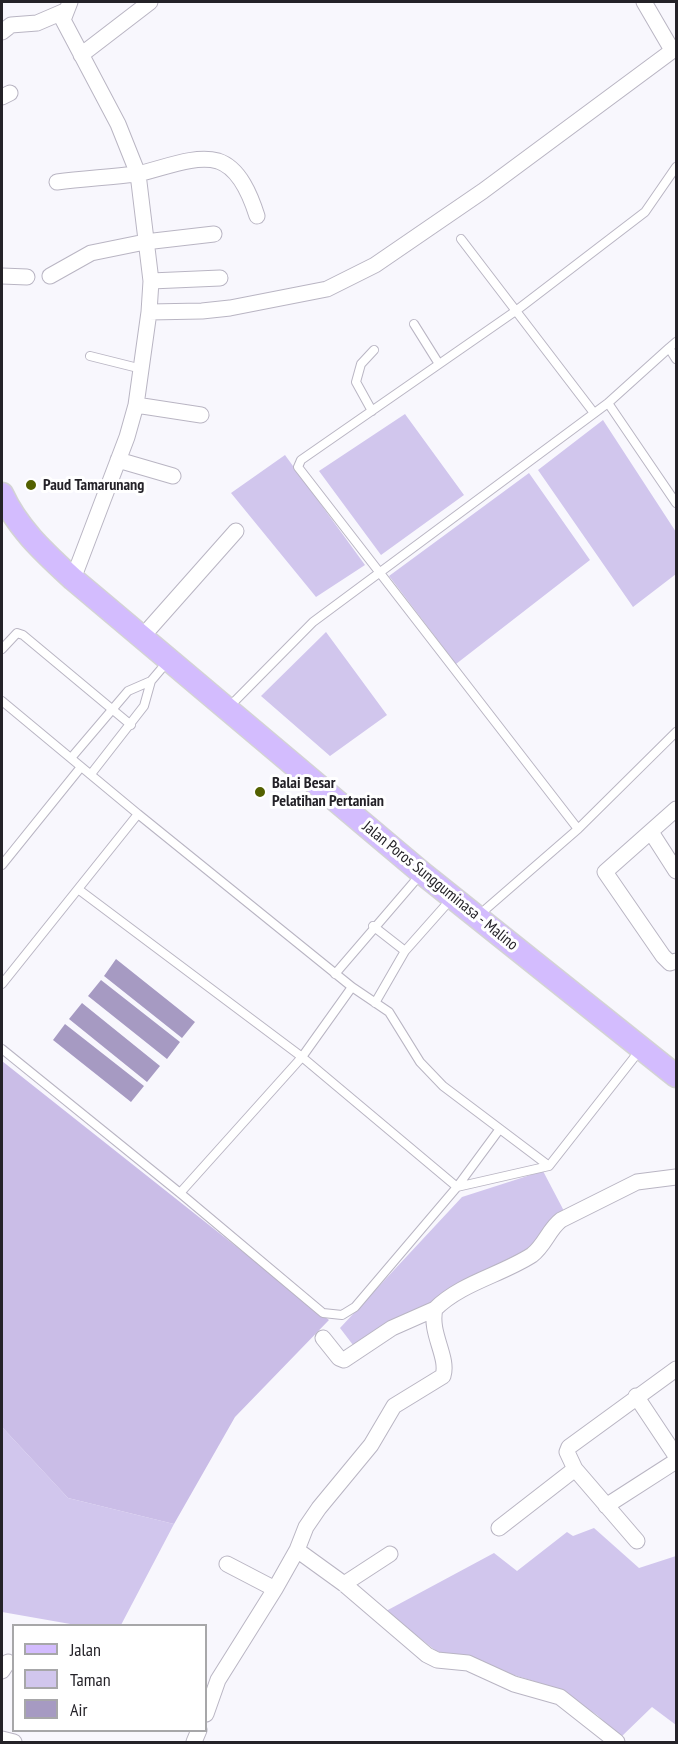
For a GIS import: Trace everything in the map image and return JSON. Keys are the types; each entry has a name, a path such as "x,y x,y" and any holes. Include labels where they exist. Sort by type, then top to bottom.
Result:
{"main road":[{"name":"Jalan Poros Sungguminasa - Malino","path":"2,494 6,518 73,579 422,873 676,1076"}],"street":[{"path":"81,55 150,2"},
{"path":"149,312 202,312 327,289 375,265 483,191 674,49 644,2"},
{"path":"68,6 63,20 118,124 138,174 150,281 149,312 136,405 73,579"},
{"path":"2,32 10,25 38,23 68,6"},
{"path":"57,182 138,174 200,160 217,161 238,177 251,198 257,216"},
{"path":"50,276 91,253 145,242 214,234"},
{"path":"2,276 27,276"},
{"path":"150,281 220,278"},
{"path":"136,405 201,415"},
{"path":"118,460 173,476"},
{"path":"142,638 236,531"},
{"path":"676,809 605,872 663,956 670,963 676,961"},
{"path":"651,832 676,871"},
{"path":"323,1338 339,1358 344,1360 392,1328 435,1309 455,1294 530,1256 542,1246 555,1225 561,1220 637,1182 676,1178"},
{"path":"207,1711 218,1680 275,1589 297,1550 306,1527 350,1467 370,1445 394,1406 442,1376 443,1362 432,1324 435,1309"},
{"path":"637,1541 575,1469 567,1452 568,1446 676,1369"},
{"path":"606,1506 676,1459 636,1396"},
{"path":"499,1528 575,1469"},
{"path":"297,1550 344,1584 427,1655 437,1660 468,1663 514,1684 560,1696 617,1743"},
{"path":"344,1584 390,1554"},
{"path":"227,1564 275,1589"},
{"path":"2,1739 14,1743"}],"lane":[{"path":"578,829 298,467 301,460 517,310 645,212 676,167"},
{"path":"461,239 594,413"},
{"path":"414,324 440,364"},
{"path":"227,709 313,622 608,403 676,342"},
{"path":"669,348 676,358"},
{"path":"372,411 358,390 356,382 361,364 374,350"},
{"path":"90,356 142,369"},
{"path":"608,403 676,503"},
{"path":"2,649 17,633 23,634 131,725"},
{"path":"91,774 144,706 151,681 169,660"},
{"path":"71,758 128,691 151,681"},
{"path":"2,701 335,974 389,1012 420,1062 435,1078 499,1130 549,1166"},
{"path":"478,916 578,829 676,732"},
{"path":"2,865 81,767"},
{"path":"2,984 138,814"},
{"path":"335,974 373,926 422,873"},
{"path":"78,889 302,1057 457,1187"},
{"path":"375,1003 405,951 453,897"},
{"path":"373,926 405,951"},
{"path":"180,1193 302,1057 352,987"},
{"path":"2,1049 180,1193 323,1314 342,1314 355,1307 457,1187 499,1130"},
{"path":"457,1187 549,1166 641,1049"}],"green space":[{"path":"405,414 464,495 381,555 319,471"},
{"path":"603,420 676,532 676,574 633,607 538,470"},
{"path":"285,455 365,565 316,597 231,493"},
{"path":"529,473 590,560 456,664 389,576"},
{"path":"326,632 387,715 330,756 261,696"},
{"path":"543,1171 564,1211 527,1252 353,1345 340,1328 462,1197"},
{"path":"2,1427 68,1498 174,1524 122,1624 70,1624 2,1612"},
{"path":"594,1528 639,1568 676,1556 676,1725 652,1707 621,1737 597,1715 556,1688 436,1651 386,1611 494,1553 517,1571 567,1532 573,1536"}],"shaded area":[{"path":"2,1061 329,1320 235,1417 174,1524 68,1498 2,1427"}],"water":[{"path":"116,959 195,1022 182,1038 104,976"},
{"path":"101,980 180,1042 167,1059 88,996"},
{"path":"82,1003 160,1066 147,1082 69,1019"},
{"path":"65,1024 144,1086 131,1102 53,1040"}],"place":[{"name":"Paud Tamarunang","path":"31,485"},
{"name":"Balai Besar Pelatihan Pertanian","path":"260,792"}]}
